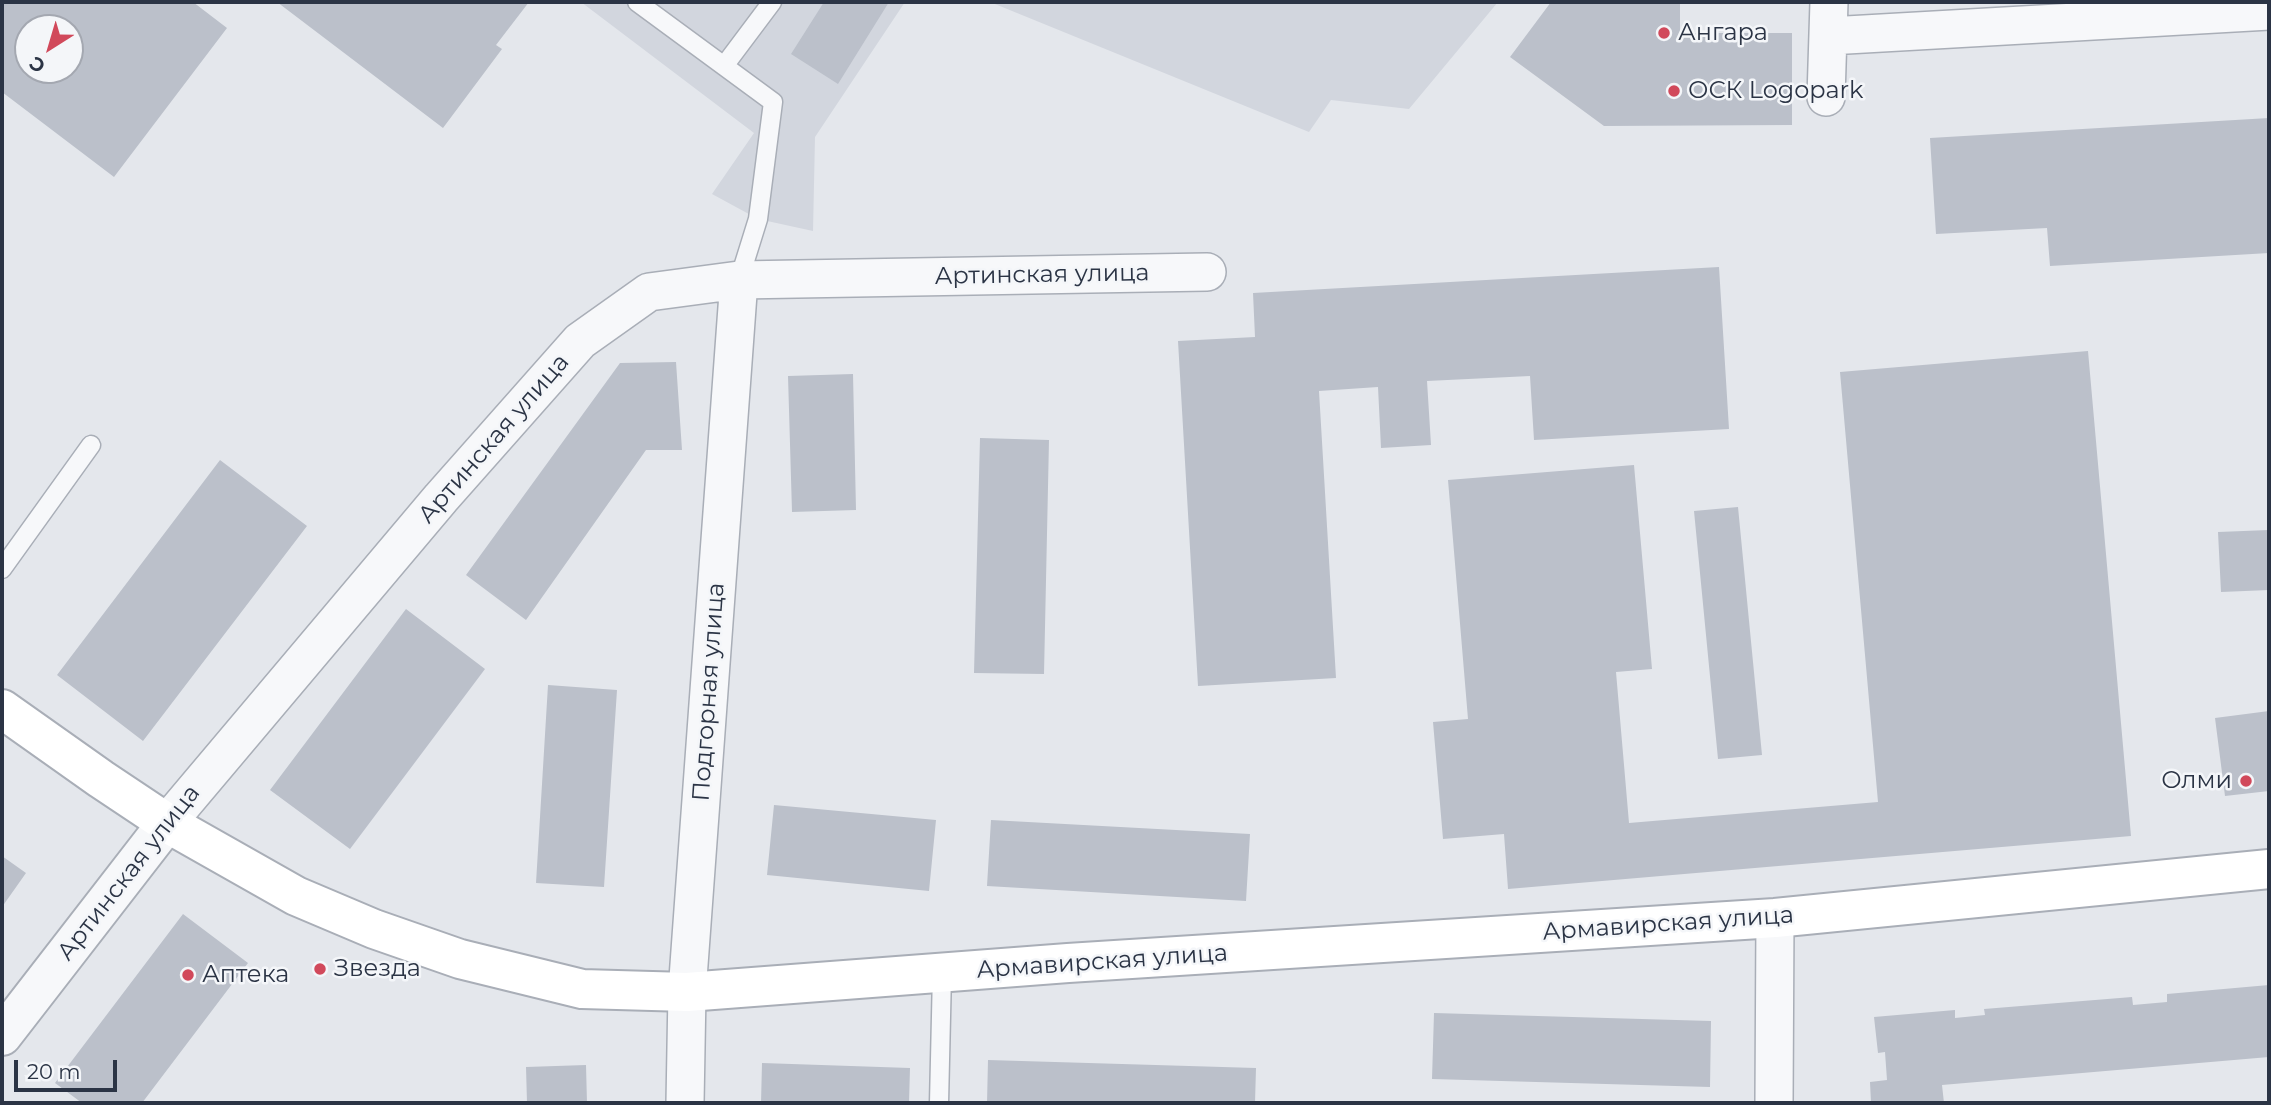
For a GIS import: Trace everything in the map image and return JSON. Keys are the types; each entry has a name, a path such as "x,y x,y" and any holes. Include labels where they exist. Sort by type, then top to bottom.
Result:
{"main road":[{"name":"Армавирская улица","path":"2,709 167,823 296,896 374,929 460,959 582,989 687,992 1775,918 2269,869"}],"street":[{"path":"1826,97 1829,19 2269,11"},
{"name":"Артинская улица","path":"2,1036 167,823 441,498 580,341 649,292 739,280 1207,272"},
{"name":"Подгорная улица","path":"685,1103 687,992 739,280"},
{"path":"1774,1103 1775,918"}],"lane":[{"path":"637,2 773,102 758,219 739,280"},
{"path":"724,66 772,2"},
{"path":"2,569 91,445"},
{"path":"939,1103 942,973"}],"shaded area":[{"path":"581,2 905,2 815,137 813,231 758,219 712,194 754,133"},
{"path":"990,2 1498,2 1409,109 1331,100 1309,132"}],"building":[{"path":"2,2 193,2 227,28 114,177 2,92"},
{"path":"277,2 529,2 496,45 502,49 443,128"},
{"path":"824,2 889,2 838,84 791,54"},
{"name":"ОСК Logopark","path":"1551,2 1680,2 1680,33 1792,33 1792,125 1604,126 1510,57"},
{"path":"2269,118 2269,253 2050,266 2047,228 1936,234 1930,138"},
{"path":"1719,267 1729,429 1534,440 1530,376 1427,381 1431,445 1381,448 1378,387 1319,391 1336,678 1198,686 1178,341 1255,337 1253,293"},
{"path":"2088,351 2131,836 1508,889 1504,834 1443,839 1433,722 1468,719 1448,480 1634,465 1652,669 1616,672 1629,823 1878,802 1840,372"},
{"path":"676,362 682,450 646,450 526,620 466,575 620,363"},
{"path":"853,374 856,510 792,512 788,376"},
{"path":"980,438 1049,440 1044,674 974,673"},
{"path":"220,460 307,526 143,741 57,675"},
{"path":"1738,507 1762,755 1718,759 1694,511"},
{"path":"2269,530 2269,590 2221,592 2218,532"},
{"path":"406,609 485,669 350,849 270,790"},
{"path":"548,685 617,690 604,887 536,883"},
{"path":"2269,711 2269,791 2225,796 2215,718"},
{"path":"774,805 936,820 929,891 767,875"},
{"path":"991,820 1250,834 1246,901 987,886"},
{"path":"2,856 26,873 2,907"},
{"path":"183,914 248,963 142,1103 82,1103 55,1083"},
{"path":"2269,985 2269,1057 1942,1085 1944,1103 1871,1103 1870,1082 1887,1080 1885,1052 1878,1053 1874,1017 1955,1010 1955,1018 1985,1015 1984,1009 2132,997 2133,1005 2167,1002 2167,994"},
{"path":"1434,1013 1711,1021 1710,1087 1432,1079"},
{"path":"988,1060 1256,1068 1255,1103 987,1103"},
{"path":"762,1063 910,1068 909,1103 761,1103"},
{"path":"586,1065 587,1103 527,1103 526,1067"}],"place":[{"name":"Ангара","path":"1664,33"},
{"name":"ОСК Logopark","path":"1674,91"},
{"name":"Олми","path":"2246,781"},
{"name":"Звезда","path":"320,969"},
{"name":"Аптека","path":"188,975"}]}
